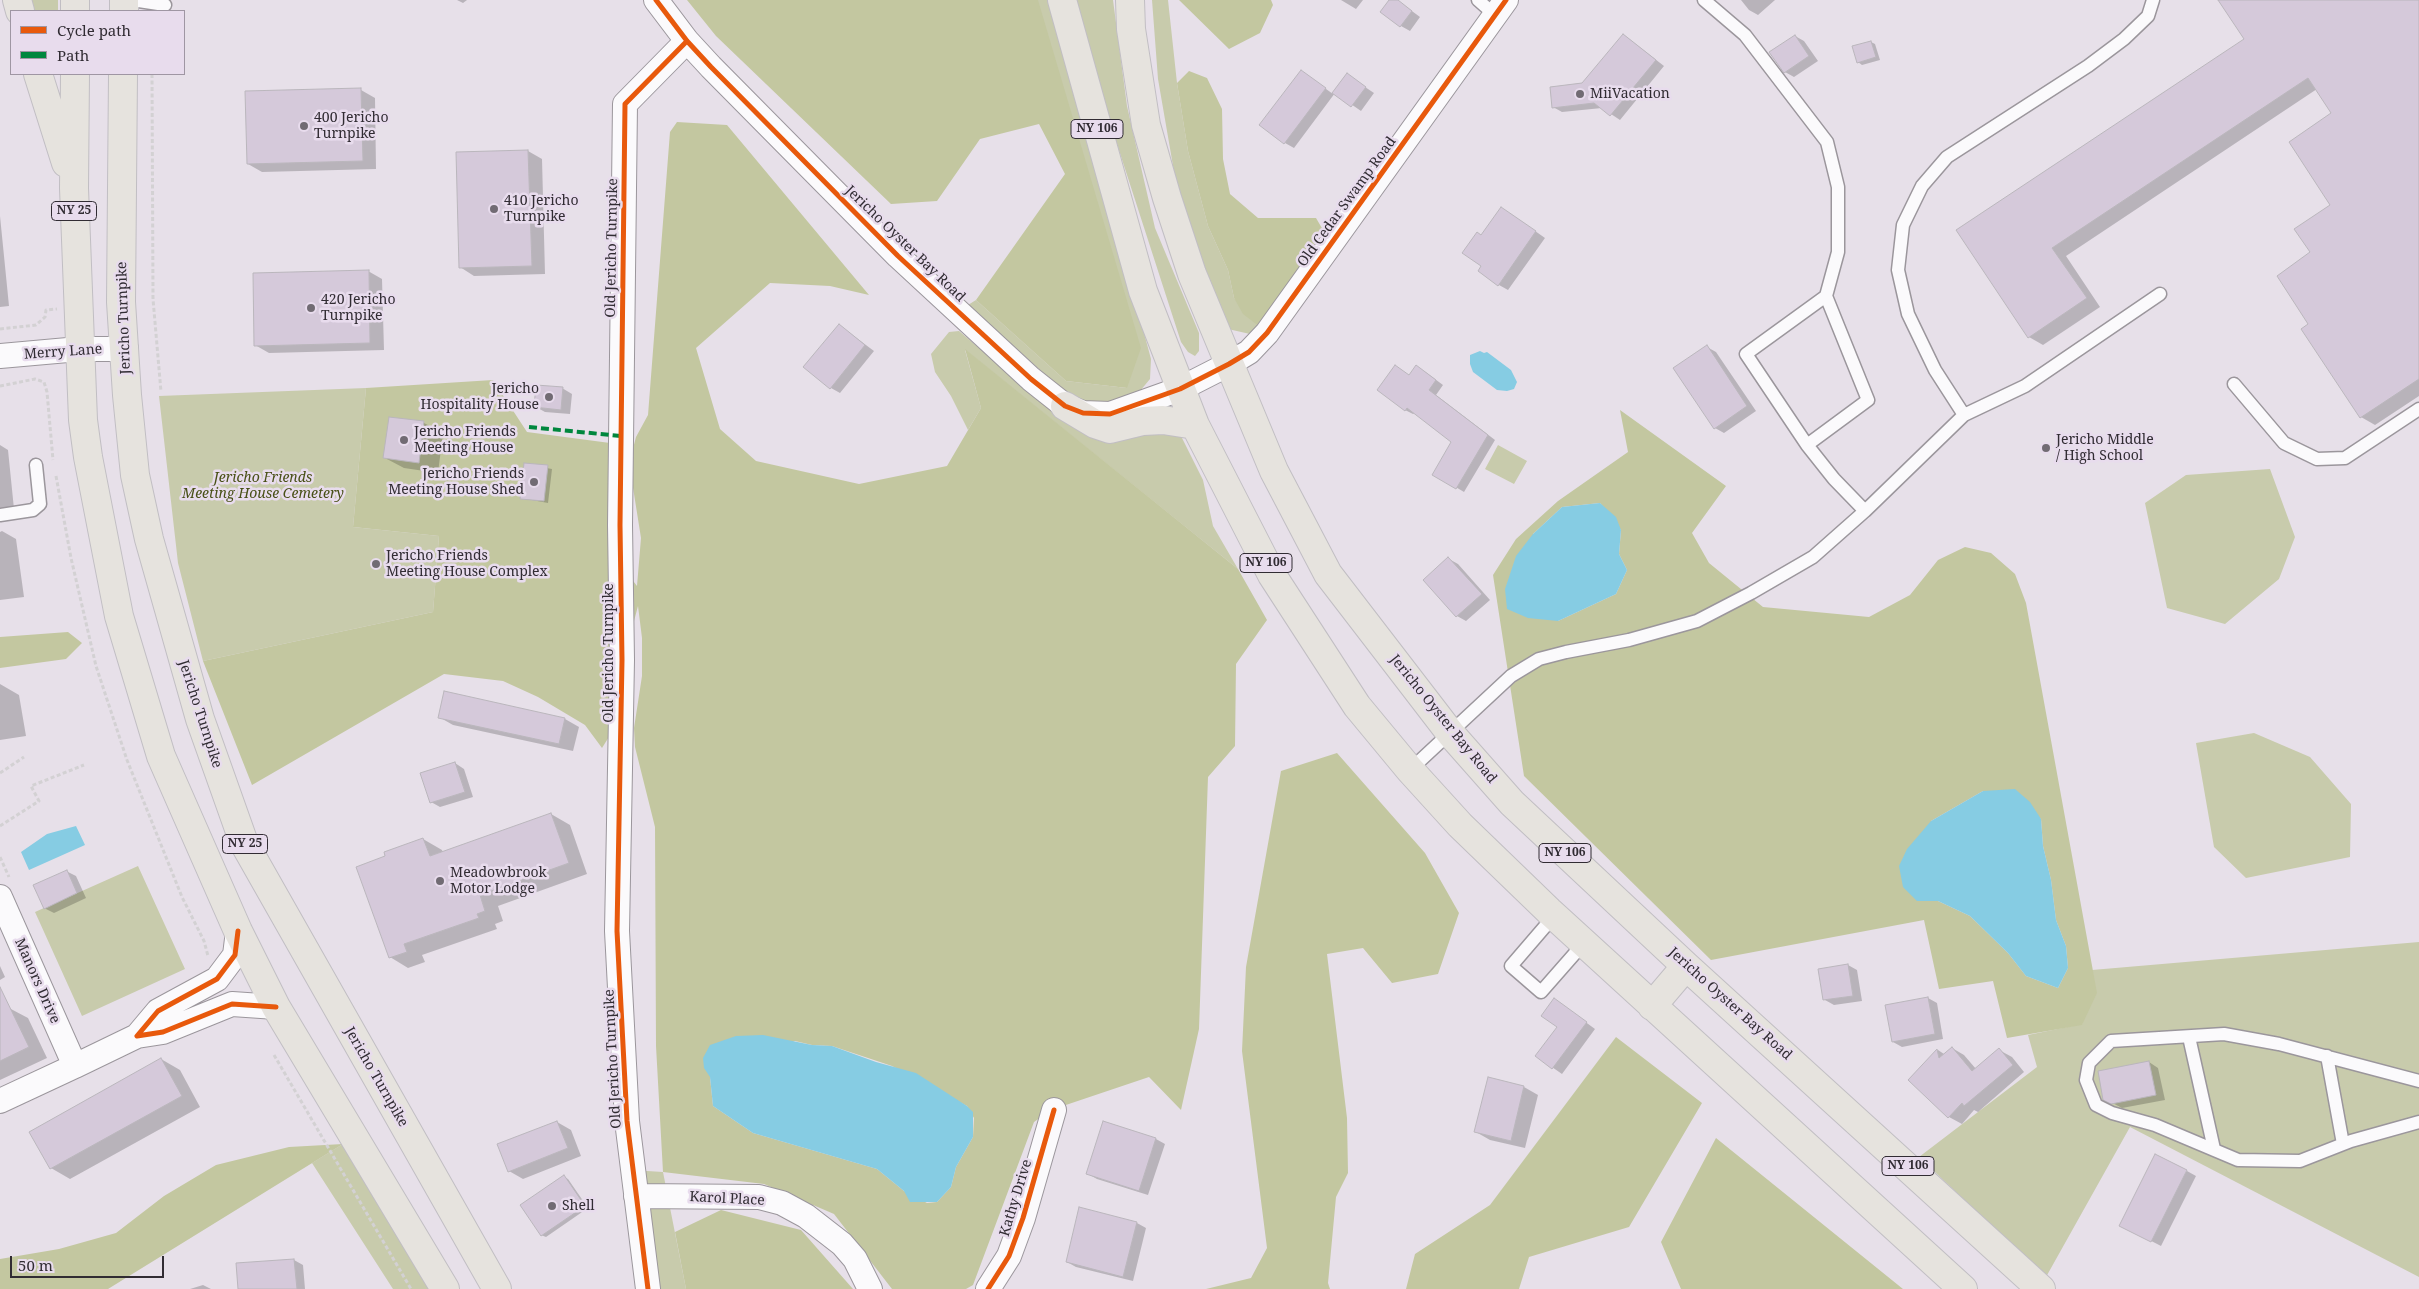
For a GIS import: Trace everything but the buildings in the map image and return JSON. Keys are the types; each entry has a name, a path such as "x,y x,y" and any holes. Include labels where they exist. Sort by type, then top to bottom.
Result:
{"main road":[{"name":"NY 106","path":"1062,0 1144,291 1195,425 1272,576 1357,706 1460,826 1554,916 1963,1289"},
{"name":"Jericho Oyster Bay Road","path":"1130,0 1131,29 1146,125 1192,274 1274,471 1328,574 1451,734 1512,802 1686,966 2042,1289"},
{"path":"38,75 74,188"},
{"name":"NY 25","path":"75,75 74,188 83,420 88,457 119,616 161,756 238,931 276,1007 444,1289"},
{"name":"Jericho Turnpike","path":"123,75 121,302 126,348 127,395 135,475 149,539 200,719 244,842 497,1289"},
{"path":"1065,406 1095,424 1110,429 1143,421 1163,420 1195,425"},
{"path":"1652,1006 1686,966"}],"street":[{"name":"Jericho Oyster Bay Road","path":"656,0 687,41 898,256 1030,379 1065,406 1083,413 1110,414 1180,389"},
{"name":"Old Cedar Swamp Road","path":"1180,389 1249,352 1266,333 1493,5"},
{"name":"Old Jericho Turnpike","path":"648,1289 627,1121 617,931 622,660 620,525 626,104 687,41"},
{"name":"Merry Lane","path":"0,356 79,349 126,348"},
{"name":"Manors Drive","path":"6,890 75,1066"},
{"path":"136,1036 158,1011 216,979 235,955 238,931"},
{"path":"0,1101 136,1036 163,1032 232,1004 276,1007"},
{"name":"Kathy Drive","path":"988,1289 1009,1256 1054,1110"},
{"name":"Karol Place","path":"636,1196 759,1197 782,1203 806,1216 842,1244 855,1260 870,1289"}],"lane":[{"path":"132,0 165,5"},
{"path":"1704,0 1745,35 1827,142 1838,187 1838,252 1826,296 1868,400 1807,445"},
{"path":"1964,415 1935,370 1908,314 1898,270 1903,225 1922,186 1947,157 2088,66 2124,39 2148,16 2153,0"},
{"path":"1410,770 1451,734 1511,676 1539,659 1629,640 1697,620 1751,593 1813,557 1865,511 1964,415 2025,386 2160,294"},
{"path":"1826,296 1746,354 1807,445 1834,479 1865,511"},
{"path":"2234,384 2284,443 2317,460 2345,458 2419,409"},
{"path":"0,515 33,510 40,504 36,465"},
{"path":"1554,916 1511,966 1541,992 1584,943"},
{"path":"2419,1081 2279,1044 2224,1034 2111,1041 2089,1063 2086,1080 2096,1105 2112,1113 2155,1125 2238,1160 2300,1162 2343,1144 2419,1122"},
{"path":"2189,1036 2214,1149"},
{"path":"2327,1056 2343,1144"}],"path":[{"path":"152,75 153,299 161,392"},
{"path":"0,329 36,325 45,317 46,310"},
{"path":"0,386 35,379 44,382 47,392 53,462"},
{"path":"55,472 71,558 96,666 127,760 182,897 204,942 208,958"},
{"path":"0,774 24,758"},
{"path":"0,826 39,801 31,786 84,765"},
{"path":"0,857 6,890"},
{"path":"274,1054 411,1289"}],"green space":[{"path":"29,0 58,0 58,10 31,10"},
{"path":"687,0 1038,0 1141,348 1127,388 1066,381 976,300 1065,174 1039,124 980,139 937,201 891,204 716,36"},
{"path":"1037,0 1054,0 1151,359 1150,379 1135,397 1112,407 1088,405 1069,396 968,305 976,300 1066,381 1127,388"},
{"path":"1076,0 1113,0 1127,106 1155,228 1199,333 1199,351 1195,356 1188,352 1181,342 1106,110"},
{"path":"1152,0 1168,0 1177,83 1188,151 1208,226 1228,270 1234,298 1260,327 1250,334 1228,329 1218,317 1176,183 1158,79"},
{"path":"1179,0 1271,0 1273,5 1260,33 1229,49"},
{"path":"1189,71 1207,78 1222,109 1223,159 1230,194 1258,218 1316,218 1326,235 1260,327 1243,314 1234,298 1228,270 1208,226 1188,151 1177,83"},
{"path":"677,122 727,125 869,295 830,286 770,283 696,348 720,429 756,461 859,484 947,466 981,408 965,349 1238,569 1267,620 1236,664 1235,746 1208,777 1199,1029 1181,1110 1149,1077 1051,1110 1034,1122 973,1285 966,1289 892,1289 834,1214 764,1184 663,1172 656,1046 655,827 635,747 634,728 642,676 642,638 638,606 629,640 612,732 602,748 585,725 538,697 503,681 444,674 252,785 203,661 433,612 439,536 353,527 366,388 493,380 527,432 610,443 627,573 637,586 641,538 630,460 636,437 648,415 670,132","holes":["795,1041 812,1045 832,1046 892,1066 967,1106 974,1118 973,1137 956,1167 951,1187 937,1202 927,1203 904,1191 877,1169 753,1133 713,1106 710,1077"]},
{"path":"959,331 1051,409 1175,429 1182,438 1203,480 1213,526 1238,569 965,350 981,408 968,430 951,396 935,372 931,354 949,332"},
{"name":"Jericho Friends Meeting House Cemetery","path":"366,388 353,527 439,536 433,612 203,661 178,563 159,396"},
{"path":"1620,410 1726,486 1692,533 1709,563 1763,607 1869,617 1910,595 1938,560 1965,547 1991,553 2015,574 2026,603 2097,993 2082,1025 2007,1038 1993,981 1939,989 1924,920 1711,960 1524,776 1493,575 1516,539 1558,501 1628,452","holes":["1600,503 1621,530 1619,554 1627,570 1616,594 1558,621 1533,534 1562,507","1983,791 2041,819 2043,846 2051,880 2056,920 2066,946 2068,968 2058,988 2026,976 2008,953 1970,916 1938,901 1931,821"]},
{"path":"1498,445 1527,461 1514,484 1485,469"},
{"path":"2270,469 2295,537 2279,579 2225,624 2167,608 2145,503 2186,475"},
{"path":"68,632 82,643 66,659 0,668 0,637"},
{"path":"2254,733 2310,757 2351,804 2350,857 2246,878 2214,847 2196,743"},
{"path":"1337,753 1425,853 1459,913 1438,974 1392,983 1363,948 1327,954 1347,1118 1348,1173 1336,1197 1328,1283 1330,1289 1206,1289 1251,1278 1267,1248 1242,1051 1246,967 1281,771"},
{"path":"138,866 185,969 82,1016 35,912"},
{"path":"2419,942 2419,1277 2130,1127 2046,1277 1919,1157 2037,1067 2028,1035 2082,1024 2092,970"},
{"path":"1616,1037 1702,1103 1629,1227 1529,1257 1519,1289 1406,1289 1415,1254 1490,1205"},
{"path":"1716,1138 1903,1289 1681,1289 1661,1242"},
{"path":"343,1144 433,1289 393,1289 312,1163"},
{"path":"343,1144 108,1289 0,1289 0,1259 59,1249 116,1233 164,1196 216,1165 289,1147"},
{"path":"631,1170 663,1172 686,1289 646,1289"},
{"path":"721,1210 801,1230 853,1289 686,1289 675,1232"}],"water":[{"path":"1480,351 1487,352 1511,370 1517,382 1514,389 1507,391 1497,390 1473,372 1470,364 1470,355"},
{"path":"1600,503 1616,517 1621,530 1619,554 1627,570 1616,594 1558,621 1528,618 1507,609 1505,589 1516,556 1533,534 1562,507"},
{"path":"2015,789 2030,802 2041,819 2043,846 2051,880 2056,920 2066,946 2068,968 2058,988 2026,976 2008,953 1970,916 1938,901 1917,901 1903,887 1899,866 1907,849 1931,821 1983,791"},
{"path":"76,826 85,845 29,870 21,852 47,834"},
{"path":"763,1035 812,1045 832,1046 876,1062 916,1073 967,1106 973,1112 973,1137 956,1167 951,1187 937,1202 910,1202 904,1191 877,1169 753,1133 713,1106 710,1077 704,1068 703,1058 710,1045 736,1036"}],"marked path":[{"path":"529,427 621,436"}],"cycle path":[{"path":"656,0 687,41 711,67 898,256 1031,379 1065,406 1083,413 1110,414 1180,389 1249,352 1267,333 1506,0"},
{"path":"648,1289 627,1121 617,931 622,660 620,525 625,104 687,41"},
{"path":"238,931 235,955 217,979 158,1011 137,1036 163,1032 232,1004 276,1007"},
{"path":"988,1289 1009,1256 1023,1218 1054,1110"}],"place":[{"name":"MiiVacation","path":"1580,94"},
{"name":"400 Jericho Turnpike","path":"304,126"},
{"name":"410 Jericho Turnpike","path":"494,209"},
{"name":"420 Jericho Turnpike","path":"311,308"},
{"name":"Jericho Hospitality House","path":"549,397"},
{"name":"Jericho Friends Meeting House","path":"404,440"},
{"name":"Jericho Middle / High School","path":"2046,448"},
{"name":"Jericho Friends Meeting House Shed","path":"534,482"},
{"name":"Jericho Friends Meeting House Complex","path":"376,564"},
{"name":"Meadowbrook Motor Lodge","path":"440,881"},
{"name":"Shell","path":"552,1206"}]}
